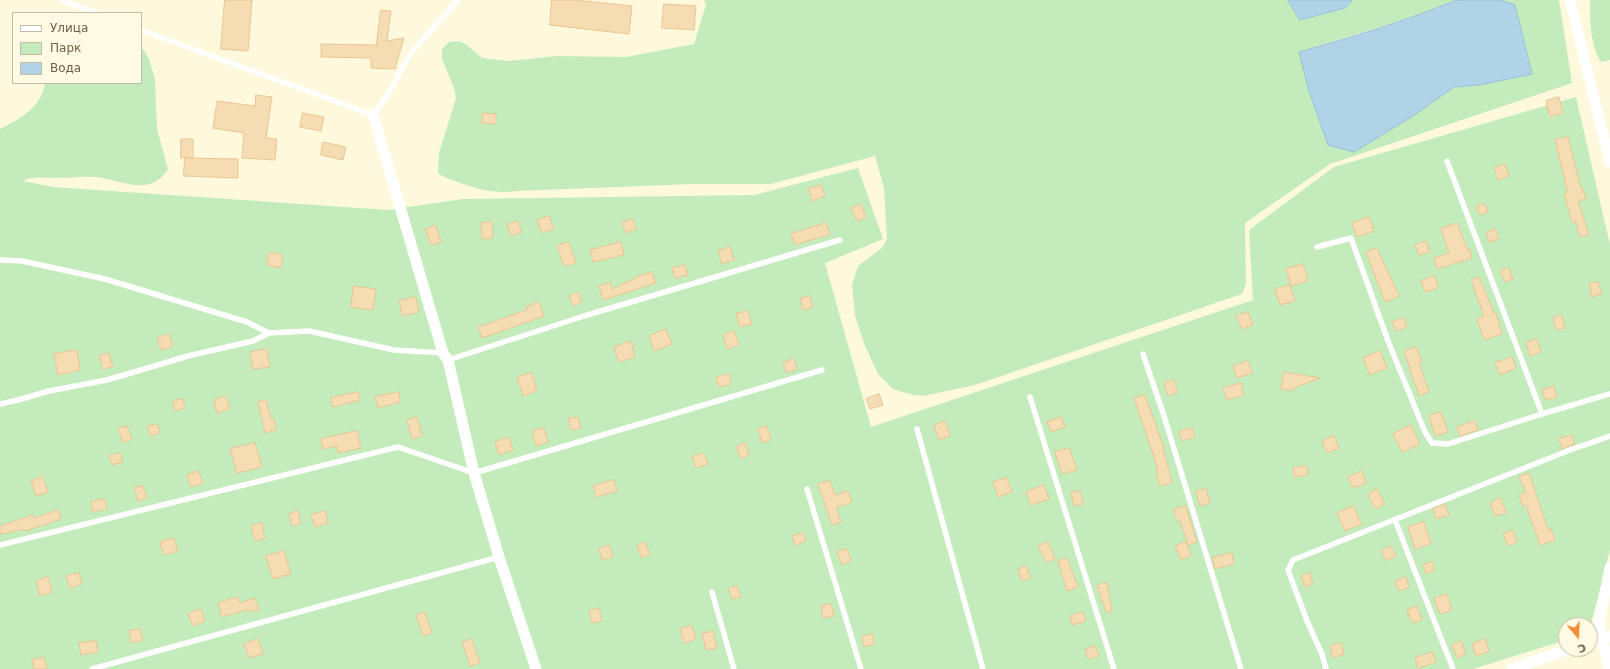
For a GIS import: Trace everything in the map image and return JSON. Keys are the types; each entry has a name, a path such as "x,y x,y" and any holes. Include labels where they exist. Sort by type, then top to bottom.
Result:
{"street":[{"path":"1570,0 1610,162"},
{"path":"373,115 446,357 474,473 499,557 536,669"},
{"path":"1609,669 1606,637 1599,623 1610,568"},
{"path":"1514,668 1558,653"}],"lane":[{"path":"61,0 93,12"},
{"path":"142,30 373,115 389,93 410,54 458,0"},
{"path":"1447,161 1542,414"},
{"path":"1317,247 1351,238 1388,341 1406,382 1425,432 1432,443 1448,444 1610,394"},
{"path":"0,404 49,391 107,380 188,356 253,341 269,333 309,331 394,350 446,357 840,240"},
{"path":"0,260 22,261 105,279 247,322 269,333"},
{"path":"1143,354 1164,416 1241,669"},
{"path":"0,545 398,447 474,473 822,370"},
{"path":"1030,397 1114,669"},
{"path":"917,429 983,669"},
{"path":"1326,669 1322,654 1307,621 1288,570 1293,560 1570,450 1610,436"},
{"path":"807,489 861,669"},
{"path":"1395,520 1453,669"},
{"path":"92,669 499,557"},
{"path":"712,592 734,669"}],"green space":[{"path":"704,0 1288,0 1300,20 1345,8 1352,0 1457,0 1424,13 1299,52 1413,116 1454,87 1479,85 1531,74 1515,5 1500,0 1559,0 1572,83 1330,164 1245,223 1246,284 1242,294 975,385 923,396 913,395 893,389 878,374 865,346 855,316 852,285 858,266 882,248 887,239 884,188 875,156 771,184 692,184 496,192 476,188 438,174 439,153 456,98 454,88 442,59 442,49 449,42 459,41 467,45 482,58 508,61 557,56 626,57 694,44 706,5"},
{"path":"1590,0 1610,0 1610,60 1601,62 1597,55 1593,40"},
{"path":"142,48 149,59 155,79 157,129 168,169 161,178 153,183 144,185 135,185 96,177 33,178 23,181 53,187 388,210 463,199 754,195 858,168 883,239 825,263 871,427 1253,300 1249,230 1334,167 1576,97 1610,245 1610,550 1593,617 1558,617 1558,642 1473,669 0,669 0,129 29,111 35,106 43,92 45,84 142,84"}],"water":[{"path":"1288,0 1352,0 1345,8 1300,20"},
{"path":"1457,0 1500,0 1515,5 1532,74 1479,85 1454,87 1413,116 1354,152 1328,145 1309,91 1299,52 1418,15"}],"building":[{"path":"225,0 252,0 248,51 221,49"},
{"path":"552,0 575,0 632,6 629,34 550,25"},
{"path":"664,4 696,6 694,30 662,28"},
{"path":"381,10 391,11 387,41 404,38 395,69 371,68 371,58 321,57 321,44 376,45"},
{"path":"256,95 272,97 266,138 277,139 275,160 242,158 244,133 213,128 217,101 255,106"},
{"path":"1559,97 1563,113 1550,117 1546,101"},
{"path":"303,113 324,117 321,131 300,127"},
{"path":"483,113 496,114 496,124 482,123"},
{"path":"1568,137 1581,189 1583,189 1586,199 1578,201 1589,235 1580,237 1575,221 1572,222 1564,194 1568,193 1555,140"},
{"path":"181,139 193,139 193,158 181,158"},
{"path":"323,142 346,147 343,160 321,155"},
{"path":"185,158 238,159 238,178 184,176"},
{"path":"1505,164 1509,176 1498,180 1494,168"},
{"path":"821,185 825,196 812,201 808,189"},
{"path":"1484,203 1488,211 1480,215 1476,207"},
{"path":"861,204 866,217 857,221 851,208"},
{"path":"549,216 554,229 542,233 537,220"},
{"path":"1369,217 1374,231 1357,237 1352,223"},
{"path":"633,219 636,229 625,233 622,223"},
{"path":"518,221 522,232 511,236 507,225"},
{"path":"492,222 493,238 482,239 481,223"},
{"path":"826,223 830,234 795,245 791,234"},
{"path":"1457,223 1472,258 1437,269 1434,258 1449,253 1441,229"},
{"path":"436,226 441,242 431,245 425,229"},
{"path":"1495,229 1499,239 1489,242 1486,233"},
{"path":"1426,241 1430,252 1419,255 1415,245"},
{"path":"569,242 576,263 564,266 557,246"},
{"path":"621,242 624,255 593,262 590,250"},
{"path":"730,247 734,260 722,264 718,251"},
{"path":"1377,248 1399,296 1385,302 1366,252"},
{"path":"270,252 283,255 281,268 267,265"},
{"path":"1303,264 1308,281 1291,286 1286,269"},
{"path":"685,265 688,275 675,278 672,268"},
{"path":"1509,268 1513,279 1505,282 1500,271"},
{"path":"652,272 656,283 603,300 599,286 610,282 612,289 636,277"},
{"path":"1435,276 1438,288 1425,292 1421,281"},
{"path":"1479,277 1494,313 1496,313 1502,334 1484,340 1477,319 1484,316 1471,280"},
{"path":"1598,282 1602,294 1592,297 1589,284"},
{"path":"1290,285 1295,301 1280,305 1275,289"},
{"path":"354,286 376,289 373,310 351,307"},
{"path":"578,292 582,302 573,306 569,296"},
{"path":"810,296 813,307 803,310 800,299"},
{"path":"416,297 419,312 402,316 399,301"},
{"path":"539,302 544,316 482,338 478,327 527,310 526,307"},
{"path":"748,311 752,324 740,327 736,314"},
{"path":"1248,312 1253,325 1242,329 1236,316"},
{"path":"1562,315 1565,328 1556,330 1553,318"},
{"path":"1404,318 1407,327 1396,331 1392,322"},
{"path":"666,329 672,344 654,351 649,336"},
{"path":"734,331 739,345 727,349 723,335"},
{"path":"169,334 173,346 161,350 157,338"},
{"path":"1537,339 1541,352 1530,356 1526,343"},
{"path":"631,341 635,357 619,362 614,347"},
{"path":"1416,347 1422,362 1419,363 1429,392 1419,396 1404,351"},
{"path":"267,349 270,367 253,369 250,352"},
{"path":"77,350 80,370 58,375 54,354"},
{"path":"1380,351 1387,368 1370,375 1363,358"},
{"path":"109,353 113,367 103,369 99,356"},
{"path":"1512,357 1516,368 1500,375 1495,363"},
{"path":"794,359 797,369 787,373 783,363"},
{"path":"1248,361 1252,373 1237,378 1233,366"},
{"path":"1284,372 1320,378 1294,388 1293,391 1281,389"},
{"path":"532,373 537,391 523,396 517,377"},
{"path":"729,374 731,384 719,387 716,378"},
{"path":"1174,380 1178,392 1168,396 1164,383"},
{"path":"1241,383 1244,395 1227,400 1223,388"},
{"path":"1554,386 1557,397 1545,400 1542,390"},
{"path":"358,392 360,400 333,407 331,398"},
{"path":"399,392 400,402 378,408 375,397"},
{"path":"879,394 883,405 870,409 866,399"},
{"path":"1145,395 1164,448 1172,483 1160,486 1156,470 1158,469 1134,398"},
{"path":"226,396 230,409 217,413 214,400"},
{"path":"183,399 185,408 175,411 173,401"},
{"path":"266,400 271,419 274,419 276,430 265,433 258,402"},
{"path":"1441,412 1448,432 1435,436 1429,416"},
{"path":"417,417 422,436 412,439 407,420"},
{"path":"578,417 581,428 571,430 568,419"},
{"path":"1061,417 1065,427 1051,432 1047,422"},
{"path":"945,421 950,436 939,440 934,425"},
{"path":"1475,421 1478,430 1460,436 1457,427"},
{"path":"157,424 160,433 150,436 147,427"},
{"path":"1411,425 1420,444 1402,452 1393,434"},
{"path":"127,426 132,439 123,443 118,429"},
{"path":"767,426 771,440 762,443 758,429"},
{"path":"544,428 548,442 536,446 532,431"},
{"path":"1192,428 1195,437 1182,441 1179,432"},
{"path":"357,431 361,448 338,453 337,446 323,449 321,439"},
{"path":"1572,435 1574,444 1562,449 1559,439"},
{"path":"1334,436 1339,448 1327,453 1322,441"},
{"path":"509,437 513,450 499,455 495,442"},
{"path":"255,443 262,467 237,473 230,449"},
{"path":"745,443 749,455 741,459 736,447"},
{"path":"1069,448 1077,470 1062,474 1055,452"},
{"path":"120,453 123,462 112,465 109,456"},
{"path":"704,453 708,464 696,468 692,457"},
{"path":"1307,466 1308,475 1294,477 1293,468"},
{"path":"199,471 203,483 191,487 187,475"},
{"path":"1362,471 1366,483 1353,488 1348,477"},
{"path":"1529,473 1548,530 1551,529 1555,540 1540,545 1526,505 1523,506 1519,495 1526,492 1519,477"},
{"path":"43,477 48,492 36,496 31,481"},
{"path":"1007,478 1012,492 998,497 993,482"},
{"path":"614,480 617,491 596,497 593,486"},
{"path":"830,481 835,495 848,491 852,502 836,508 841,522 832,525 818,484"},
{"path":"1044,485 1049,499 1031,505 1026,492"},
{"path":"143,486 147,498 138,501 134,488"},
{"path":"1206,489 1210,503 1200,506 1196,491"},
{"path":"1377,489 1385,504 1375,509 1368,494"},
{"path":"1080,491 1083,504 1074,506 1071,493"},
{"path":"1500,498 1507,513 1495,516 1490,503"},
{"path":"105,499 107,509 93,512 91,502"},
{"path":"1445,504 1449,515 1436,519 1433,509"},
{"path":"1186,506 1197,542 1188,545 1180,520 1177,521 1173,510"},
{"path":"1354,506 1361,524 1345,531 1337,513"},
{"path":"58,510 61,519 25,531 24,529 0,534 0,526 33,515 34,518"},
{"path":"298,511 301,523 292,526 289,514"},
{"path":"325,511 328,523 315,527 311,515"},
{"path":"1424,522 1431,544 1415,549 1408,527"},
{"path":"262,523 265,538 255,541 251,526"},
{"path":"1513,530 1517,542 1508,546 1503,534"},
{"path":"803,533 806,541 795,545 792,536"},
{"path":"174,538 178,551 164,555 160,542"},
{"path":"645,542 650,554 641,558 637,545"},
{"path":"1048,542 1055,559 1046,562 1038,546"},
{"path":"1186,542 1191,555 1181,560 1175,546"},
{"path":"609,545 613,557 602,560 599,549"},
{"path":"1391,546 1396,556 1386,561 1381,551"},
{"path":"847,549 851,561 842,565 837,552"},
{"path":"284,551 291,574 273,579 266,556"},
{"path":"1232,553 1234,564 1215,569 1212,558"},
{"path":"1067,558 1078,587 1067,591 1058,561"},
{"path":"1432,562 1435,570 1426,574 1423,565"},
{"path":"1026,566 1031,578 1022,581 1018,569"},
{"path":"79,573 82,584 70,588 66,576"},
{"path":"1310,573 1313,584 1305,587 1301,576"},
{"path":"48,577 52,592 40,596 36,581"},
{"path":"1406,577 1409,587 1399,591 1395,581"},
{"path":"1107,583 1112,611 1106,612 1097,585"},
{"path":"737,586 741,597 732,599 728,589"},
{"path":"1447,594 1452,610 1440,614 1434,599"},
{"path":"238,597 240,603 255,598 259,610 250,612 249,609 222,617 218,603"},
{"path":"831,604 834,616 823,618 821,606"},
{"path":"1417,606 1422,620 1412,623 1407,610"},
{"path":"599,608 602,621 592,623 589,611"},
{"path":"201,609 205,621 193,626 188,614"},
{"path":"425,612 432,633 423,636 416,615"},
{"path":"1083,612 1086,621 1072,625 1070,616"},
{"path":"692,626 696,639 684,643 680,629"},
{"path":"140,629 143,640 131,643 129,631"},
{"path":"713,631 717,648 706,650 702,634"},
{"path":"872,634 875,644 864,647 862,637"},
{"path":"258,639 263,654 249,658 244,644"},
{"path":"472,639 480,663 470,666 462,642"},
{"path":"1485,639 1489,651 1476,656 1472,644"},
{"path":"96,641 98,652 81,655 79,643"},
{"path":"1461,641 1466,654 1457,658 1452,645"},
{"path":"1341,643 1344,654 1333,658 1330,646"},
{"path":"1095,646 1099,656 1088,659 1085,650"},
{"path":"1433,652 1436,662 1418,668 1415,658"},
{"path":"44,657 47,669 34,669 32,660"}]}
